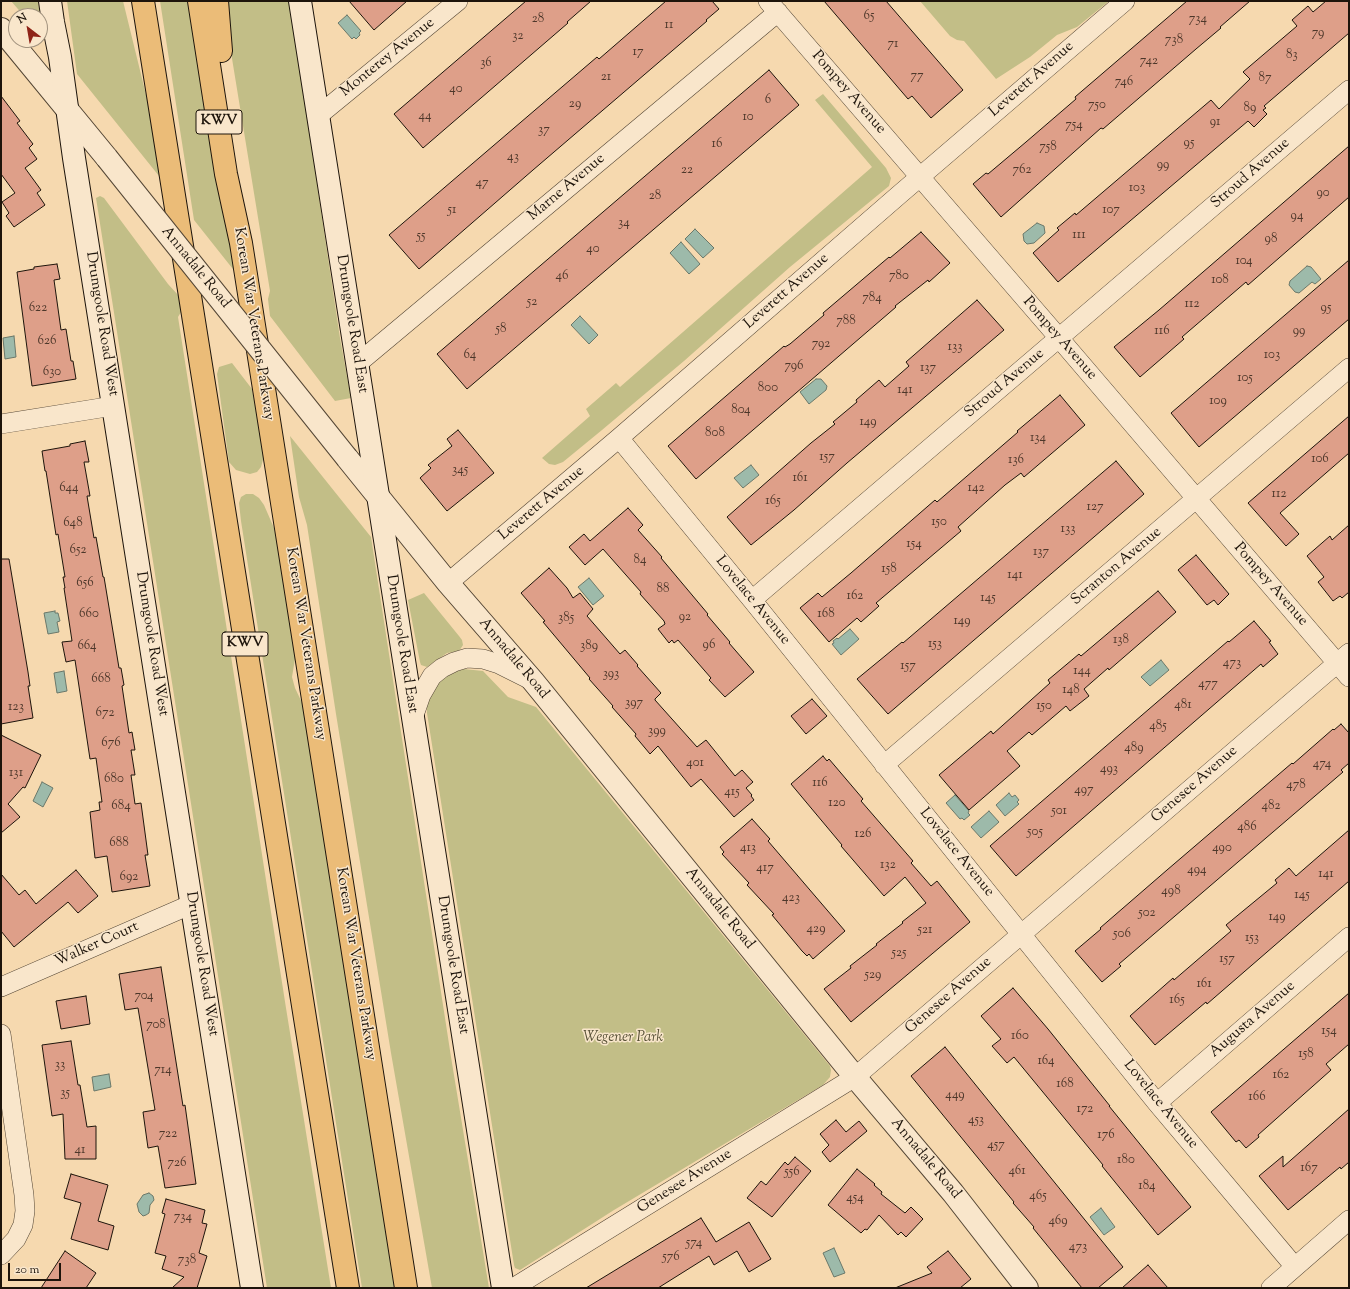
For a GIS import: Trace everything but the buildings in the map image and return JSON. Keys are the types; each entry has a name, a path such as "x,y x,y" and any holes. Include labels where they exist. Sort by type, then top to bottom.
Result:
{"highway":[{"name":"KWV","path":"143,1 348,1288"},
{"name":"Korean War Veterans Parkway","path":"199,1 226,174 241,243 406,1288"},
{"path":"217,1 224,87 236,174 241,243"}],"main road":[{"name":"Drumgoole Road West","path":"50,1 252,1288"},
{"name":"Drumgoole Road East","path":"300,1 503,1288"},
{"name":"Annadale Road","path":"1,29 107,158 448,583 533,681 855,1077 953,1193 1026,1288"}],"street":[{"name":"Monterey Avenue","path":"319,115 458,1"},
{"name":"Leverett Avenue","path":"448,583 619,438 920,176 1125,1"},
{"name":"Pompey Avenue","path":"773,6 1197,499 1345,664"},
{"name":"Marne Avenue","path":"357,364 773,6"},
{"name":"Stroud Avenue","path":"752,600 1349,90"},
{"name":"Scranton Avenue","path":"884,764 1349,368"},
{"path":"1,424 113,406"},
{"name":"Lovelace Avenue","path":"619,438 752,600 1157,1103 1295,1267"},
{"path":"413,718 421,695 432,676 442,668 460,660 467,658 483,659 499,664 533,681"},
{"name":"Genesee Avenue","path":"513,1288 855,1077 1021,934 1345,664"},
{"name":"Walker Court","path":"1,987 192,904"},
{"name":"Augusta Avenue","path":"1157,1103 1349,937"},
{"path":"1,1034 25,1211 23,1225 16,1239 1,1255"},
{"path":"1271,1288 1349,1220"}],"green space":[{"path":"11,1 38,1 39,8 17,8"},
{"path":"67,1 123,1 149,107 159,176 77,74"},
{"path":"160,1 194,1 240,278 194,220"},
{"path":"225,1 289,1 340,338 351,398 335,401 270,316 268,299 270,291 228,34"},
{"path":"920,1 1109,1 1077,27 1057,35 1030,57 996,79 964,41 957,40 950,36"},
{"path":"823,94 886,168 891,178 889,186 790,267 684,361 563,462 555,465 549,464 542,458 590,416 586,409 616,383 620,387 872,167 815,100"},
{"path":"100,196 104,198 168,284 179,296 181,312 178,317 331,1288 267,1288 96,198"},
{"path":"232,363 252,389 264,456 261,467 257,472 250,474 236,470 229,462 217,374 219,367"},
{"path":"290,436 371,537 451,1057 489,1288 432,1288 391,1053 307,525 299,497"},
{"path":"246,494 253,494 259,498 264,505 274,528 278,548 296,653 292,677 295,688 305,709 397,1288 362,1288 241,521 239,503 241,497"},
{"path":"424,593 462,640 463,645 459,651 447,653 427,667 421,665 420,662 408,600"},
{"name":"Wegener Park","path":"464,669 483,671 508,697 536,707 830,1066 831,1070 830,1077 823,1085 614,1210 520,1270 515,1268 514,1265 427,713 427,704 434,687 445,677 456,671"}],"shaded area":[{"path":"347,15 361,31 359,33 360,35 356,39 354,37 352,39 338,23"},
{"path":"1037,223 1044,226 1045,233 1034,243 1027,244 1024,241 1023,234"},
{"path":"695,229 714,248 703,258 685,239"},
{"path":"681,242 700,264 689,274 670,253"},
{"path":"1307,266 1311,267 1321,279 1315,284 1312,282 1299,293 1295,292 1289,285 1290,281"},
{"path":"580,316 598,335 589,344 571,325"},
{"path":"14,336 16,357 5,359 3,338"},
{"path":"816,379 821,379 827,386 826,390 809,404 800,392"},
{"path":"751,465 759,475 743,488 734,478"},
{"path":"589,578 604,596 593,605 578,587"},
{"path":"55,611 55,613 58,613 60,621 57,622 59,632 48,634 44,613"},
{"path":"850,629 859,639 841,655 832,644 834,643 833,641 837,638 838,639"},
{"path":"1161,660 1169,670 1150,686 1141,677"},
{"path":"64,671 67,691 57,693 54,673"},
{"path":"42,782 53,788 43,807 33,801"},
{"path":"1009,793 1012,797 1015,795 1019,800 1017,802 1019,804 1005,816 996,805"},
{"path":"955,795 969,811 968,813 970,815 964,820 962,818 960,819 946,803"},
{"path":"989,811 999,822 981,838 971,827"},
{"path":"109,1074 111,1087 94,1091 92,1077"},
{"path":"149,1193 153,1196 154,1200 150,1205 149,1213 143,1216 139,1212 137,1204 143,1195"},
{"path":"1101,1208 1115,1227 1104,1235 1090,1217"},
{"path":"834,1248 845,1273 834,1277 823,1253"}]}
